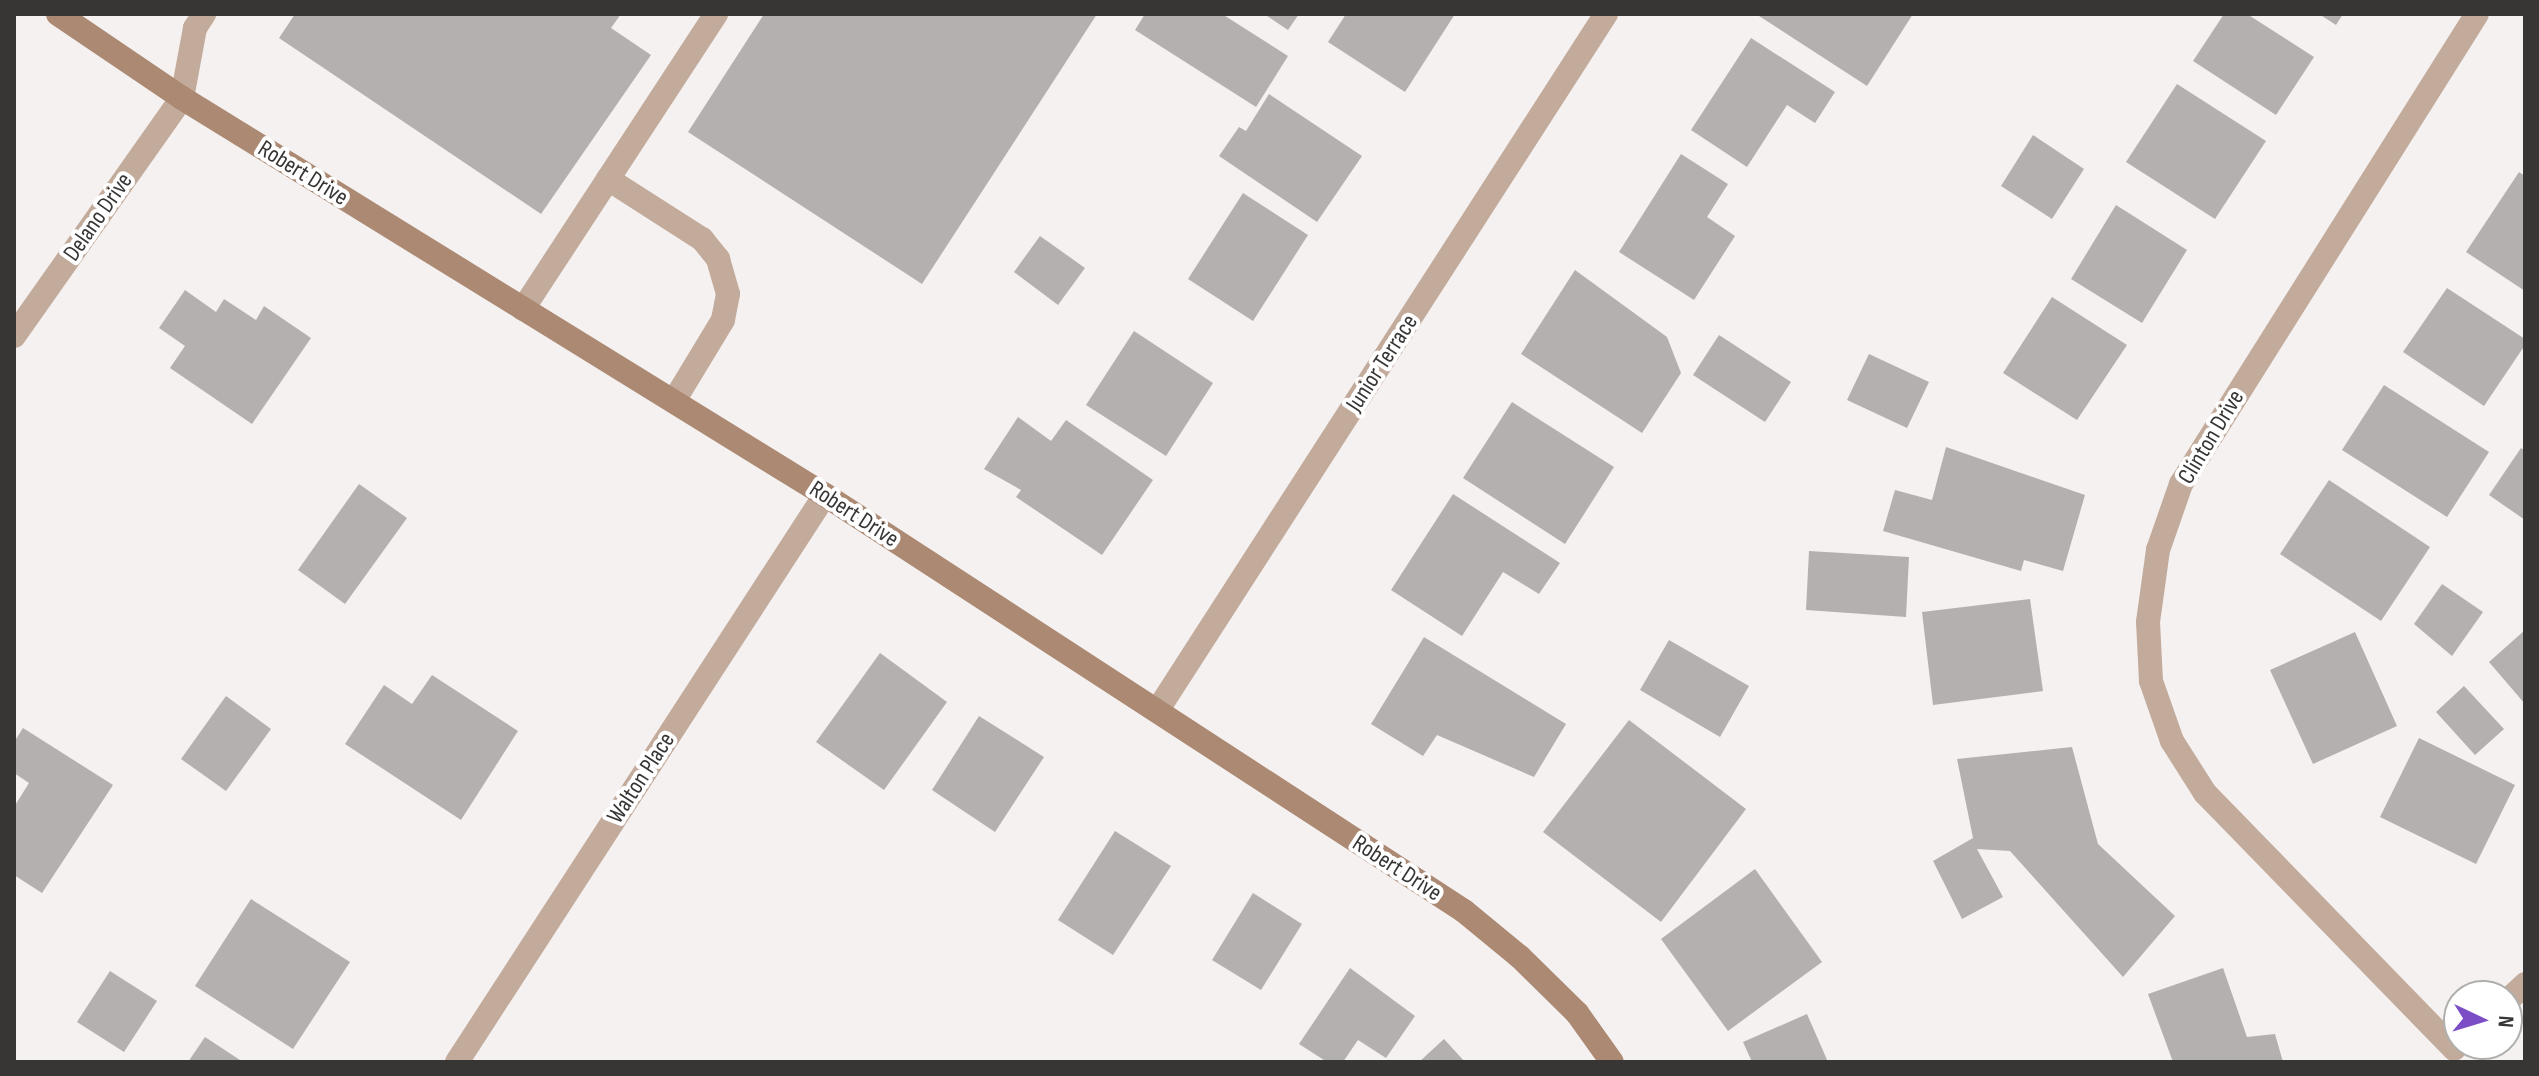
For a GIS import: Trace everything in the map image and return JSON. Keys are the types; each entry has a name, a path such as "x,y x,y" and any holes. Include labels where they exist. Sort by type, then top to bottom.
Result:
{"street":[{"name":"Robert Drive","path":"58,14 182,98 825,495 1464,911 1520,957 1577,1013 1612,1062"},
{"path":"182,98 195,28 204,14"},
{"path":"523,309 716,14"},
{"name":"Junior Terrace","path":"1157,711 1606,14"},
{"name":"Clinton Drive","path":"2443,1044 2205,793 2172,741 2151,681 2148,622 2158,550 2181,484 2477,14"},
{"name":"Delano Drive","path":"14,336 182,98"},
{"path":"608,179 702,239 718,259 725,282 728,294 723,320 674,401"},
{"name":"Walton Place","path":"457,1062 825,495"}],"building":[{"path":"295,14 621,14 611,28 651,55 541,214 279,38"},
{"path":"764,14 1097,14 922,284 688,132"},
{"path":"1145,14 1222,14 1288,56 1256,107 1135,30"},
{"path":"1264,14 1299,14 1288,30"},
{"path":"1346,14 1455,14 1405,92 1328,42"},
{"path":"1756,14 1913,14 1867,86"},
{"path":"2224,14 2247,14 2314,57 2276,115 2193,61"},
{"path":"2319,14 2343,14 2336,25"},
{"path":"1751,38 1835,92 1815,123 1787,105 1747,167 1691,130"},
{"path":"2177,84 2266,141 2215,219 2126,162"},
{"path":"1269,94 1362,156 1317,222 1219,156 1239,127 1246,131"},
{"path":"2033,135 2084,169 2052,219 2001,186"},
{"path":"1681,154 1728,184 1707,217 1735,236 1694,300 1619,252"},
{"path":"2519,172 2525,176 2525,291 2466,252"},
{"path":"1243,193 1308,235 1253,321 1188,279"},
{"path":"2116,205 2187,250 2142,323 2071,279"},
{"path":"1040,236 1085,268 1058,305 1014,272"},
{"path":"1575,270 1667,337 1681,373 1642,433 1521,354"},
{"path":"2447,288 2525,339 2525,345 2484,406 2403,352"},
{"path":"185,290 216,312 224,299 256,320 264,306 311,338 252,424 170,368 185,346 159,328"},
{"path":"2052,297 2127,345 2077,420 2003,373"},
{"path":"1134,331 1213,383 1166,456 1086,405"},
{"path":"1719,335 1791,382 1765,422 1693,375"},
{"path":"1869,354 1929,382 1907,428 1847,400"},
{"path":"2384,385 2489,452 2447,517 2342,450"},
{"path":"1512,402 1614,467 1565,544 1463,478"},
{"path":"1018,417 1051,441 1066,420 1153,480 1102,555 1016,497 1021,490 984,469"},
{"path":"1946,447 2085,495 2063,571 2024,560 2021,571 1883,531 1895,490 1932,500"},
{"path":"2521,448 2525,451 2525,520 2489,495"},
{"path":"2329,480 2430,547 2381,621 2280,554"},
{"path":"359,484 407,518 345,604 298,570"},
{"path":"1453,494 1560,563 1539,594 1503,572 1462,636 1391,590"},
{"path":"1809,551 1909,557 1906,617 1806,610"},
{"path":"2442,584 2483,612 2452,656 2414,624"},
{"path":"2030,599 2043,691 1933,705 1922,612"},
{"path":"2525,630 2525,704 2489,662"},
{"path":"2355,632 2397,726 2313,764 2270,670"},
{"path":"1424,637 1566,724 1534,777 1437,735 1423,756 1371,724"},
{"path":"1669,640 1749,686 1720,737 1640,690"},
{"path":"880,653 947,702 884,790 816,742"},
{"path":"432,675 518,731 461,820 345,744 384,685 412,704"},
{"path":"2464,686 2504,729 2475,755 2436,712"},
{"path":"226,696 271,729 226,791 181,759"},
{"path":"979,716 1044,757 995,832 932,790"},
{"path":"1629,720 1746,809 1661,922 1543,832"},
{"path":"23,728 113,785 42,893 14,875 14,807 29,783 14,773 14,742"},
{"path":"2419,738 2515,785 2476,864 2380,817"},
{"path":"2072,747 2098,844 2175,916 2123,977 2010,851 1977,849 2003,897 1962,919 1933,861 1973,838 1957,759"},
{"path":"1115,831 1171,866 1113,955 1058,920"},
{"path":"1755,869 1822,962 1728,1031 1661,939"},
{"path":"1253,893 1302,924 1261,990 1212,960"},
{"path":"251,899 350,962 293,1049 195,986"},
{"path":"1350,968 1415,1016 1386,1058 1358,1040 1343,1062 1327,1062 1299,1044"},
{"path":"2223,968 2247,1037 2275,1034 2283,1062 2173,1062 2148,994"},
{"path":"110,971 157,1001 124,1052 77,1022"},
{"path":"1807,1014 1828,1062 1752,1062 1743,1042"},
{"path":"205,1037 243,1062 188,1062"},
{"path":"1444,1039 1465,1062 1419,1062"}]}
